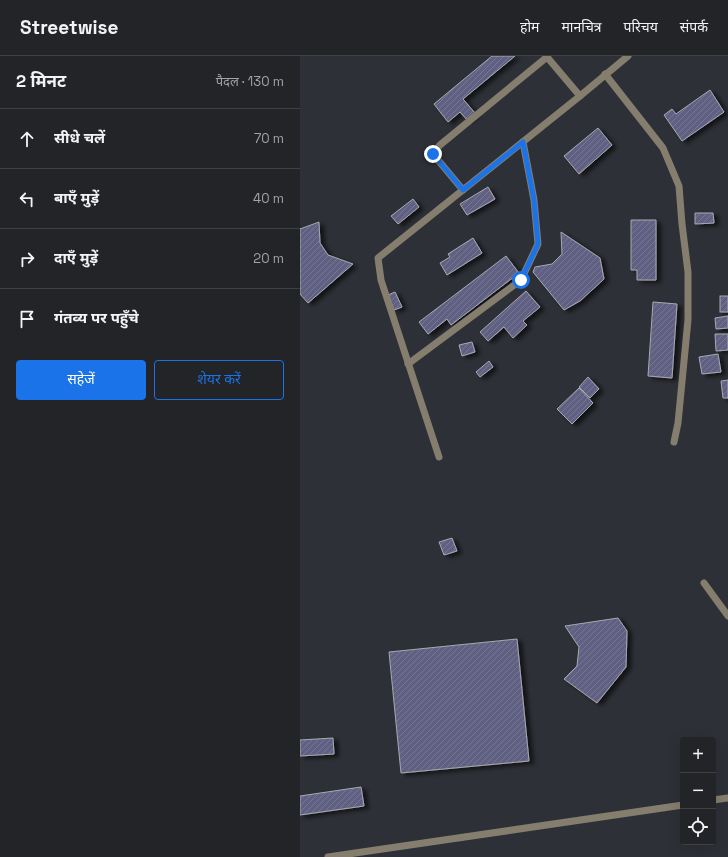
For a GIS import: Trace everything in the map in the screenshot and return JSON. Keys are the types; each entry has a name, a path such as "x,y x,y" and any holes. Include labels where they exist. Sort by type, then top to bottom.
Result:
{"lane":[{"path":"439,457 381,280 378,258 628,56"},
{"path":"463,190 433,154 440,145 547,57 580,96"},
{"path":"605,74 663,148 679,186 688,272 688,320 678,423 674,442"},
{"path":"408,364 521,280 538,244 534,200 523,142"},
{"path":"704,583 728,616"},
{"path":"716,800 728,798"},
{"path":"328,857 680,805"}],"building":[{"path":"492,56 515,56 463,99 475,113 467,120 460,112 448,122 434,104"},
{"path":"710,90 724,112 682,141 664,115 672,109 676,114"},
{"path":"598,128 612,145 579,174 564,156"},
{"path":"488,187 495,199 467,215 460,204"},
{"path":"413,199 419,207 398,224 391,216"},
{"path":"695,213 713,213 714,223 695,224"},
{"path":"631,220 656,220 656,280 637,280 637,270 631,270"},
{"path":"319,222 320,243 328,255 353,264 308,303 300,294 300,229"},
{"path":"561,232 600,258 604,279 580,301 564,310 533,272 535,267 552,264 562,254"},
{"path":"473,238 482,253 447,275 440,263 450,257 448,254"},
{"path":"506,256 519,273 451,325 447,319 428,334 419,322"},
{"path":"526,291 540,307 523,321 527,325 513,338 504,327 488,341 480,332"},
{"path":"395,292 402,307 394,310 388,295"},
{"path":"720,296 728,296 728,312 720,312"},
{"path":"653,302 677,304 672,378 648,376"},
{"path":"728,316 728,328 716,329 715,318"},
{"path":"715,334 728,334 728,350 716,351"},
{"path":"472,342 475,352 462,356 459,345"},
{"path":"718,354 721,372 702,374 699,357"},
{"path":"489,361 493,367 480,377 476,372"},
{"path":"588,377 599,389 590,398 579,387"},
{"path":"728,380 728,398 723,398 721,381"},
{"path":"579,388 593,403 572,424 557,409"},
{"path":"452,538 457,551 444,555 439,542"},
{"path":"618,618 627,631 626,667 597,703 564,679 577,666 579,647 565,626"},
{"path":"517,639 529,761 401,773 389,652"},
{"path":"333,738 334,754 300,756 300,740"},
{"path":"361,787 364,806 300,815 300,796"}],"route":[{"path":"433,154 463,190 523,142 534,200 538,244 521,280"}]}
